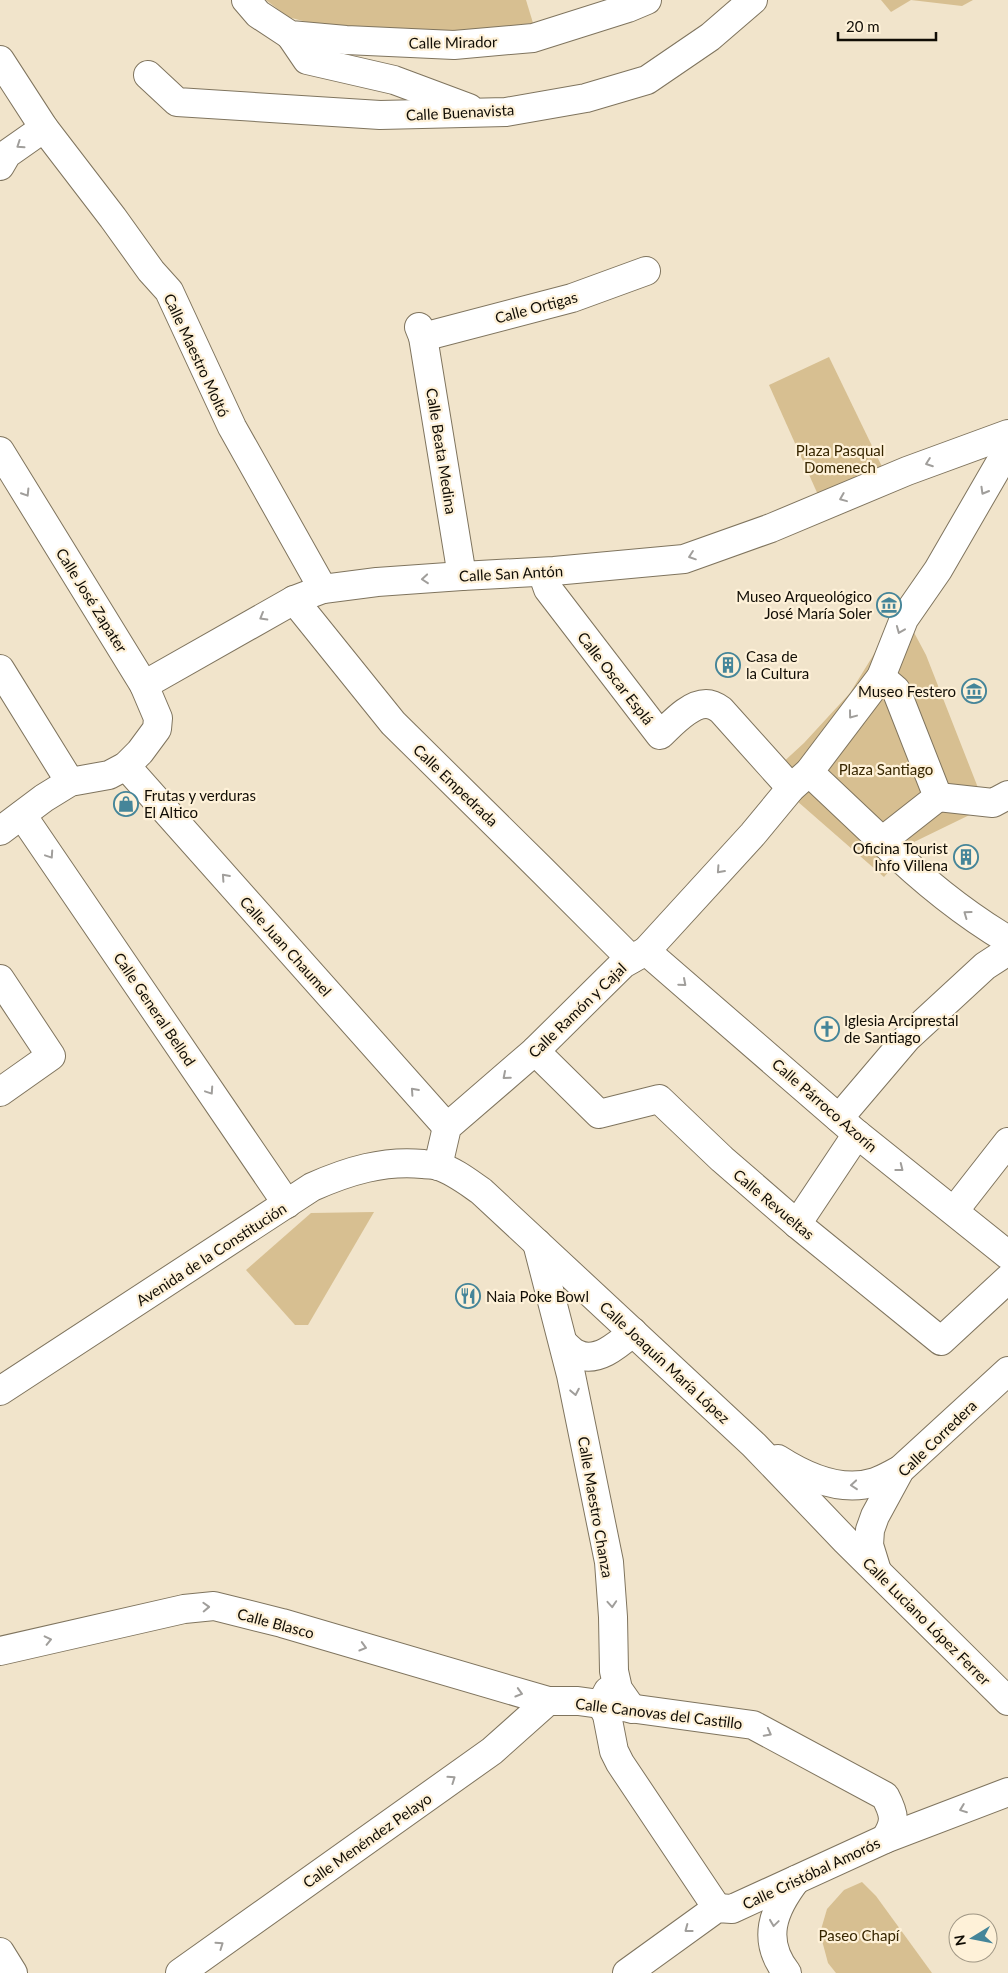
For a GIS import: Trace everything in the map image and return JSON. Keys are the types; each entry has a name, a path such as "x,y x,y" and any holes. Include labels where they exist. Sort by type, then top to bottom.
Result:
{"street":[{"name":"Calle Mirador","path":"252,7 290,35 346,40 454,45 533,38 628,8 647,0"},
{"name":"Calle Buenavista","path":"148,75 177,102 380,115 506,112 586,98 647,80 710,37 752,0"},
{"path":"290,35 308,60 394,80 482,113"},
{"name":"Calle Maestro Moltó","path":"0,60 44,128 114,218 151,271 169,291 232,427 323,589"},
{"path":"0,166 7,154 44,128"},
{"name":"Calle Ortigas","path":"421,332 572,298 646,271"},
{"name":"Calle Beata Medina","path":"421,332 462,576"},
{"name":"Calle San Antón","path":"144,685 294,600 323,589 377,582 542,572 684,559 771,528 888,479 1008,434"},
{"name":"Calle Ramón y Cajal","path":"447,1127 535,1052 623,964 639,955 753,834 800,780 881,677 904,620 938,570 1008,449"},
{"name":"Calle José Zapater","path":"0,451 144,685 158,718 157,729 133,759"},
{"name":"Calle Oscar Esplá","path":"542,572 548,589 660,735 689,710 699,705 708,704 721,710 800,780"},
{"name":"Calle Empedrada","path":"294,600 392,723 542,870 639,955"},
{"path":"0,669 70,782"},
{"path":"881,677 896,690 938,797"},
{"path":"7,822 70,782 109,775 133,759"},
{"name":"Calle Juan Chaumel","path":"133,759 447,1127"},
{"path":"800,780 882,841 937,892 980,924 1008,940"},
{"path":"882,841 938,797 993,803 1008,795"},
{"name":"Calle General Bellod","path":"7,822 287,1204"},
{"path":"797,1224 848,1126 907,1038 985,966 1008,951"},
{"name":"Calle Párroco Azorín","path":"639,955 1008,1255"},
{"path":"0,979 51,1056 0,1092"},
{"name":"Calle Revueltas","path":"535,1052 599,1114 659,1099 722,1159 797,1224 941,1341 1008,1279"},
{"path":"438,1166 447,1127"},
{"path":"954,1211 1008,1142"},
{"name":"Avenida de la Constitución","path":"0,1391 312,1187 350,1172 398,1163 438,1166"},
{"name":"Calle Joaquín María López","path":"438,1166 457,1175 481,1191 754,1445 846,1540"},
{"name":"Calle Maestro Chanza","path":"537,1243 564,1344 609,1562 614,1671 618,1689 632,1709"},
{"path":"564,1344 578,1355 593,1356 612,1350 633,1332"},
{"name":"Calle Corredera","path":"877,1571 869,1545 870,1530 875,1516 900,1470 1008,1371"},
{"name":"Calle Joaquín María López","path":"754,1445 788,1466 815,1479 834,1484 852,1486 874,1482 900,1470"},
{"name":"Calle Luciano López Ferrer","path":"846,1540 1008,1701"},
{"name":"Calle Blasco","path":"0,1651 184,1609 214,1606 282,1623 548,1701"},
{"name":"Calle Maestro Chanza","path":"601,1704 609,1690 614,1671"},
{"name":"Calle Canovas del Castillo","path":"548,1701 578,1700 753,1725 885,1796 894,1819 890,1832 884,1839"},
{"name":"Calle Menéndez Pelayo","path":"180,1973 492,1751 548,1701"},
{"path":"601,1704 606,1715 614,1751 620,1763 717,1908"},
{"name":"Calle Cristóbal Amorós","path":"627,1973 717,1908 732,1909 884,1839 1008,1792"},
{"path":"787,1973 776,1954 772,1925 782,1899 796,1880"},
{"path":"0,1952 13,1973"}],"green space":[{"path":"266,0 526,0 533,23 455,33 348,33 288,17"},
{"path":"881,0 911,0 891,12"},
{"path":"911,0 973,0 962,6"},
{"name":"Plaza Pasqual Domenech","path":"829,357 888,479 823,506 769,385"},
{"name":"Plaza Santiago","path":"898,615 910,625 926,655 982,798 988,806 914,842 884,877 797,801 779,766 804,743 850,693"},
{"path":"374,1212 308,1325 295,1325 246,1270 311,1213"},
{"name":"Paseo Chapí","path":"862,1882 876,1896 932,1973 836,1973 828,1963 820,1933 827,1909 844,1890"}],"place":[{"name":"Museo Arqueológico José María Soler","path":"889,605"},
{"name":"Casa de la Cultura","path":"728,665"},
{"name":"Museo Festero","path":"974,691"},
{"name":"Frutas y verduras El Altico","path":"126,804"},
{"name":"Oficina Tourist Info Villena","path":"966,857"},
{"name":"Iglesia Arciprestal de Santiago","path":"827,1029"},
{"name":"Naia Poke Bowl","path":"468,1296"}]}
